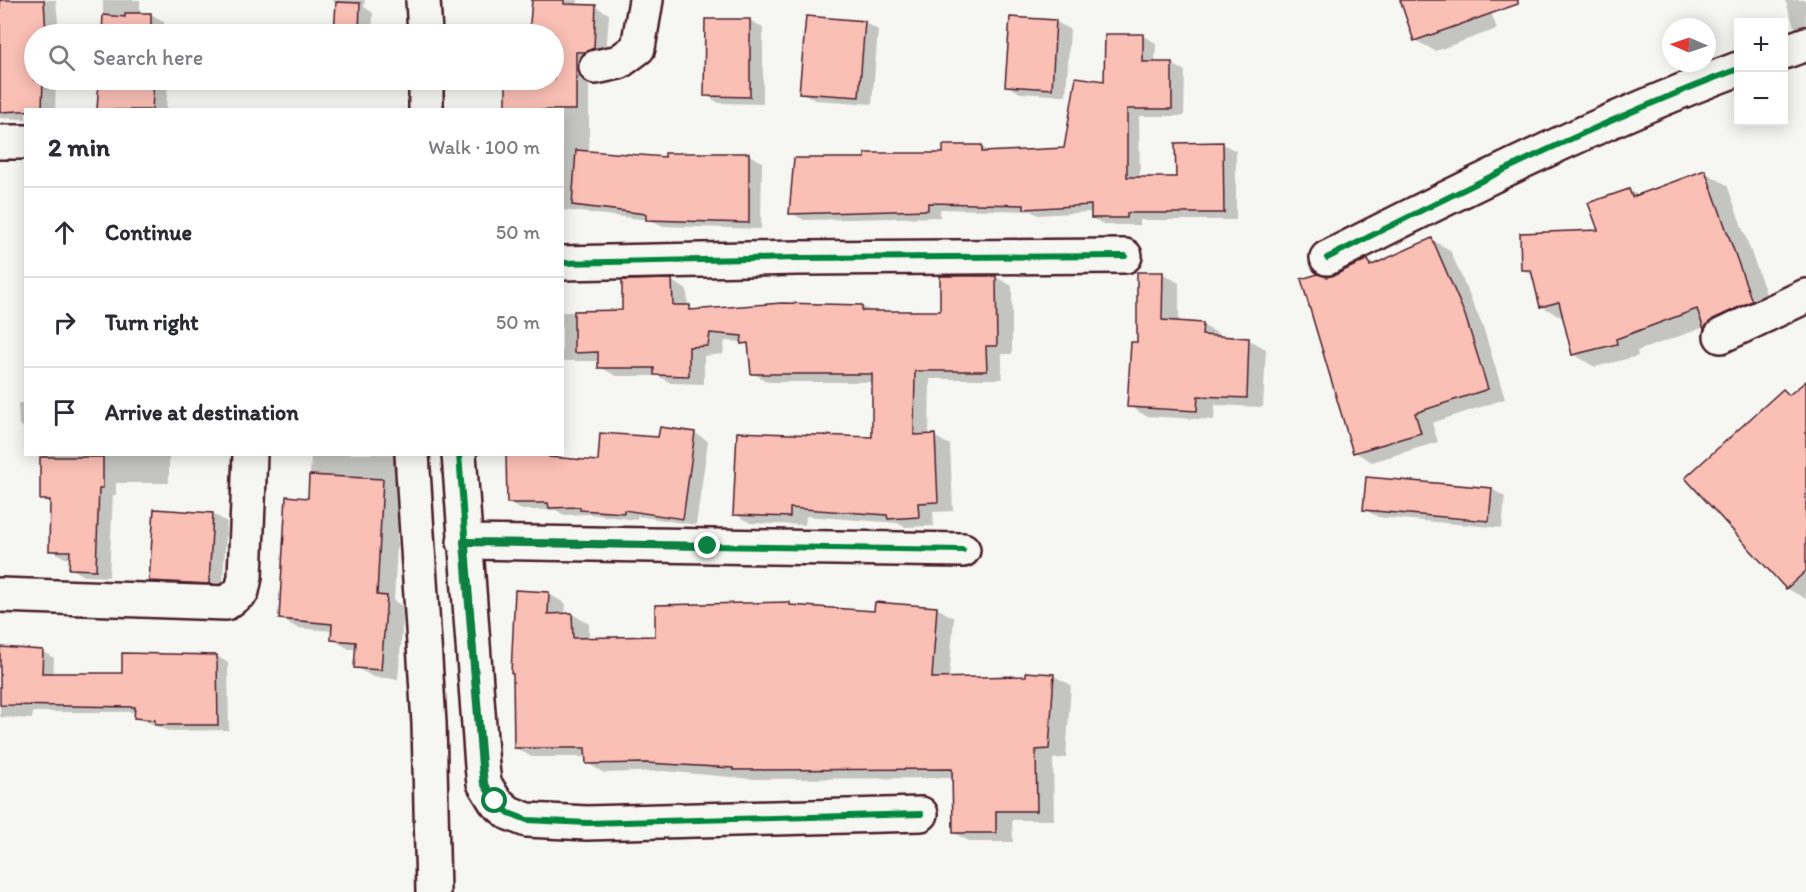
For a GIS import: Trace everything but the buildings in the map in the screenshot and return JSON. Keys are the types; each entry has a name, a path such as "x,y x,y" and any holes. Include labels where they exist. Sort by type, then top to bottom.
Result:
{"street":[{"path":"423,0 424,24"},
{"path":"596,67 619,62 638,48 646,0"},
{"path":"1788,51 1806,44"},
{"path":"1327,258 1534,156 1681,90 1734,70"},
{"path":"426,90 426,108"},
{"path":"0,142 24,142"},
{"path":"564,263 797,258 1125,256"},
{"path":"1721,336 1806,296"},
{"path":"0,595 226,603 242,591 245,577 250,456"},
{"path":"412,456 429,723 433,892"},
{"path":"459,456 484,783 495,801 509,813 527,820 587,823 921,814"},
{"path":"464,542 963,550"}],"cycle path":[{"path":"1327,258 1581,134 1734,71"},
{"path":"564,263 797,258 1125,256"},
{"path":"459,456 484,783 495,801 509,813 527,820 587,823 921,814"},
{"path":"464,542 963,550"}],"route":[{"path":"495,801 484,783 464,542 708,546"}]}
